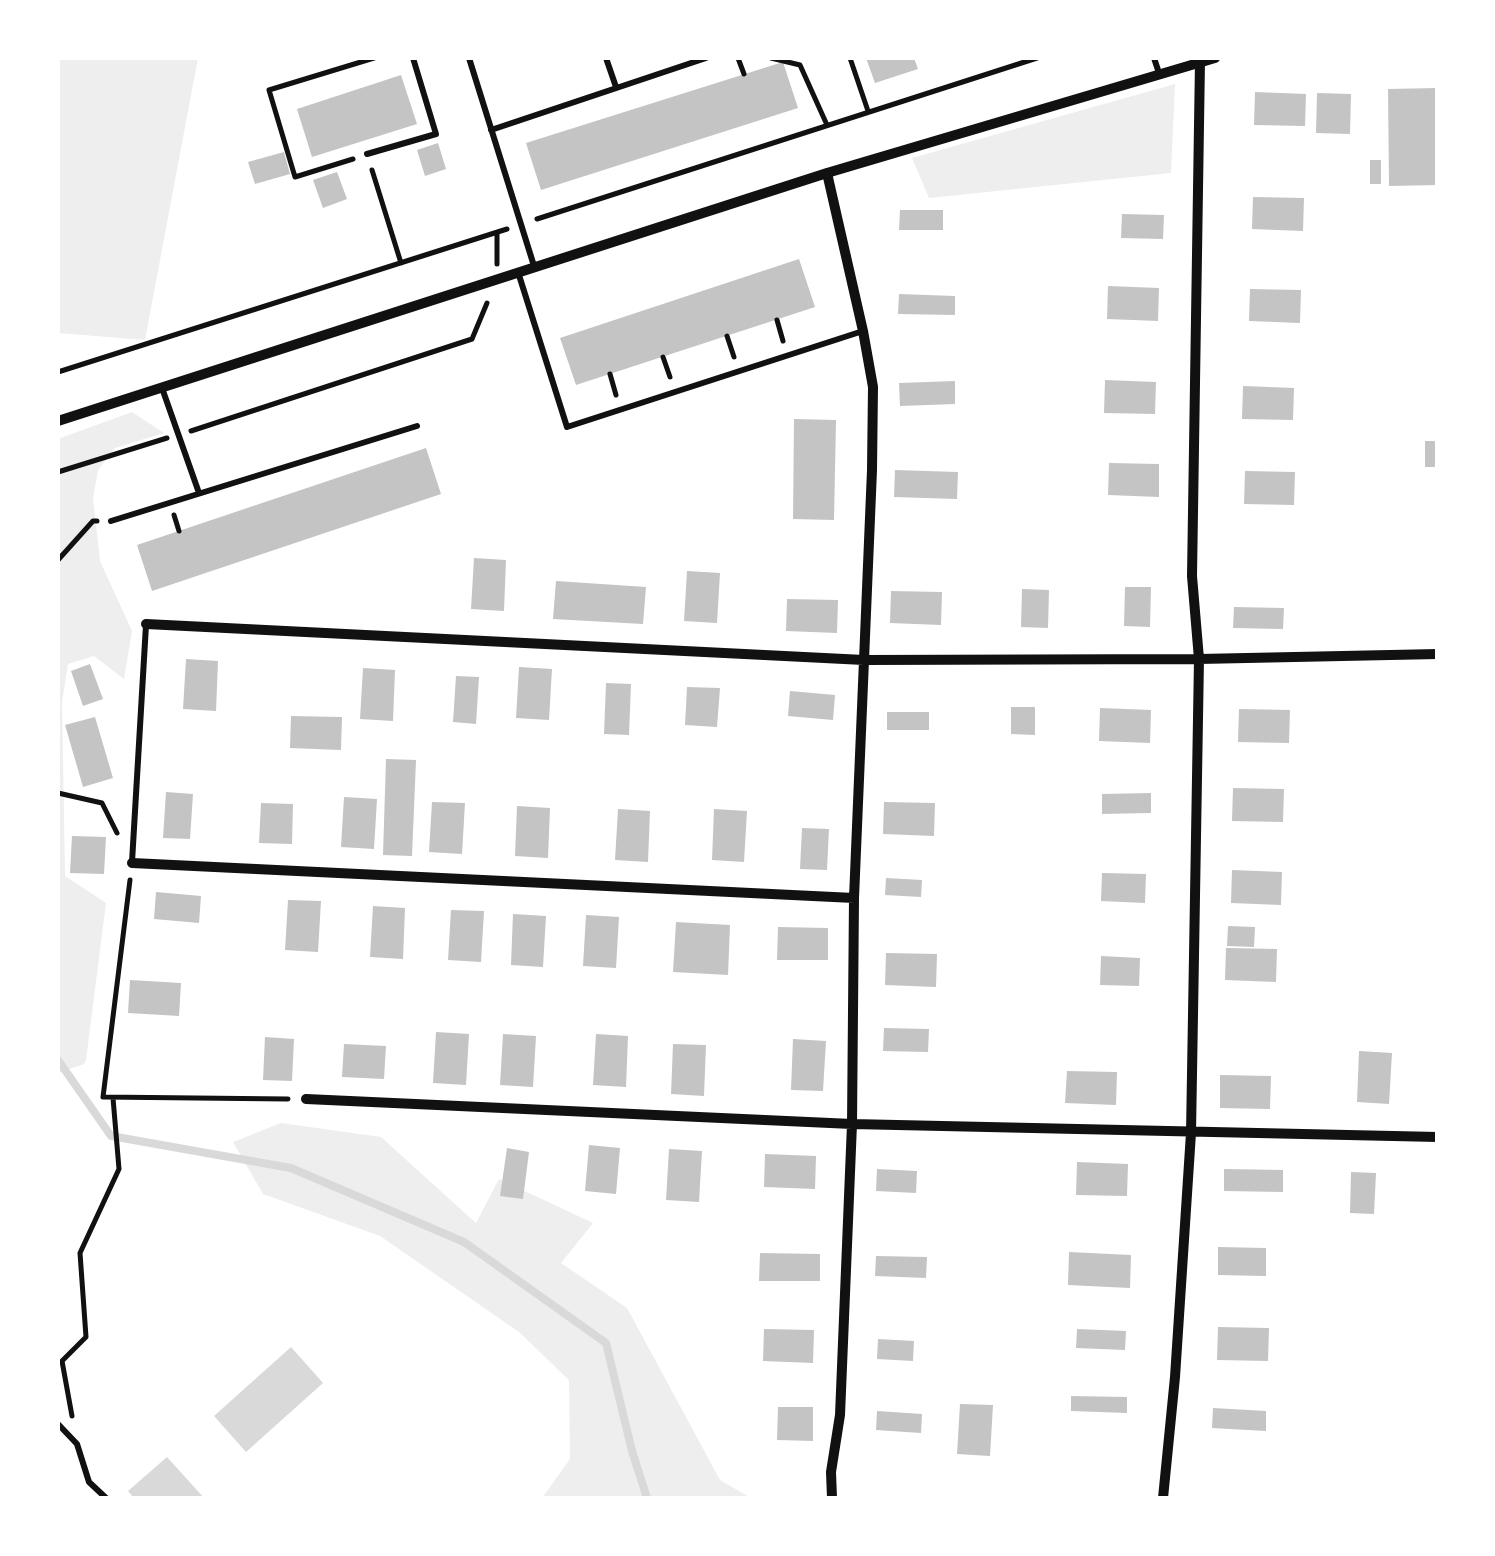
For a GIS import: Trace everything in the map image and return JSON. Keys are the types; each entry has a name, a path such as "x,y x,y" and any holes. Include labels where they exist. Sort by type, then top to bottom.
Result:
{"street":[{"path":"58,422 827,173 1215,58"},
{"path":"1163,1498 1191,1133 1199,659 1192,576 1200,61"},
{"path":"827,173 872,387 854,898 852,1124 840,1415 830,1472 832,1498"},
{"path":"146,624 864,660 1438,654"},
{"path":"132,864 854,898"},
{"path":"306,1099 852,1124 1438,1137"}],"lane":[{"path":"367,154 436,134 412,58"},
{"path":"469,58 534,266"},
{"path":"606,58 616,87"},
{"path":"491,130 706,58"},
{"path":"1154,58 1159,73"},
{"path":"518,271 566,427 863,330"},
{"path":"162,387 198,493"},
{"path":"112,521 417,426"},
{"path":"132,864 146,624"},
{"path":"58,1424 76,1444 89,1482 106,1498"}],"path":[{"path":"374,58 268,90 295,177 367,154 401,262"},
{"path":"738,58 744,74"},
{"path":"771,58 800,65 828,125"},
{"path":"850,58 868,112"},
{"path":"58,372 1037,58"},
{"path":"58,472 472,339 497,278 497,232"},
{"path":"58,560 93,521 112,521"},
{"path":"58,793 102,803 132,864 103,1097 306,1099"},
{"path":"76,1444 62,1362 86,1338 80,1253 119,1169 114,1098"}],"shaded area":[{"path":"58,58 198,58 145,340 58,333"},
{"path":"1175,84 1171,173 929,198 912,158"},
{"path":"132,412 164,433 115,448 98,470 93,498 100,561 132,631 124,679 94,656 68,664 62,702 65,876 106,903 86,1060 58,1073 58,439"},
{"path":"281,1123 381,1137 476,1223 499,1179 593,1223 561,1263 627,1308 720,1480 751,1498 542,1498 570,1459 569,1380 519,1332 380,1236 263,1194 233,1142"},
{"path":"291,1347 323,1383 246,1452 214,1416"},
{"path":"167,1457 204,1498 134,1498 128,1491"}],"building":[{"path":"866,58 914,58 918,69 875,83"},
{"path":"783,62 798,108 541,190 526,143"},
{"path":"401,75 417,124 312,157 297,109"},
{"path":"1438,88 1438,185 1389,186 1388,89"},
{"path":"1255,92 1306,94 1305,126 1254,125"},
{"path":"1317,93 1351,94 1350,134 1316,133"},
{"path":"438,143 446,169 425,176 417,150"},
{"path":"284,152 290,174 255,184 248,162"},
{"path":"1370,160 1381,160 1381,184 1370,184"},
{"path":"337,172 347,199 323,208 313,180"},
{"path":"1253,197 1304,198 1303,231 1252,229"},
{"path":"900,210 943,210 943,230 899,230"},
{"path":"1122,214 1164,215 1163,239 1121,238"},
{"path":"799,259 815,307 576,385 560,338"},
{"path":"1108,286 1159,288 1158,321 1107,319"},
{"path":"1250,289 1301,290 1300,323 1249,321"},
{"path":"899,294 955,296 955,315 898,314"},
{"path":"1105,380 1156,382 1155,414 1104,413"},
{"path":"955,381 955,404 900,406 899,383"},
{"path":"1243,386 1294,388 1293,420 1242,419"},
{"path":"794,419 836,420 834,520 793,519"},
{"path":"1425,441 1438,441 1438,467 1425,467"},
{"path":"426,448 441,494 152,591 137,545"},
{"path":"1109,463 1159,464 1159,497 1108,495"},
{"path":"895,470 958,472 957,499 894,497"},
{"path":"1245,471 1295,472 1294,505 1244,504"},
{"path":"474,558 506,560 504,611 471,609"},
{"path":"687,571 720,573 717,623 684,621"},
{"path":"556,581 646,587 643,624 553,619"},
{"path":"1125,587 1151,587 1150,627 1124,626"},
{"path":"1022,589 1049,590 1048,628 1021,627"},
{"path":"891,591 942,592 941,625 890,623"},
{"path":"787,599 838,600 837,633 786,631"},
{"path":"1234,607 1284,608 1283,629 1233,628"},
{"path":"186,659 218,661 216,711 183,709"},
{"path":"90,664 103,699 83,706 71,671"},
{"path":"519,667 552,669 549,720 516,718"},
{"path":"363,668 395,670 393,721 360,719"},
{"path":"456,676 479,677 476,724 453,722"},
{"path":"606,683 631,684 629,735 604,734"},
{"path":"687,687 720,688 717,727 685,725"},
{"path":"790,691 835,695 833,720 788,716"},
{"path":"1011,707 1035,707 1035,735 1011,734"},
{"path":"1100,708 1151,710 1150,743 1099,741"},
{"path":"1239,709 1290,710 1289,743 1238,742"},
{"path":"887,712 929,712 929,730 887,730"},
{"path":"291,716 342,717 341,750 290,748"},
{"path":"95,717 113,778 83,787 65,725"},
{"path":"386,759 416,760 412,856 383,855"},
{"path":"1233,788 1284,789 1283,822 1232,821"},
{"path":"166,792 193,794 190,839 163,838"},
{"path":"1151,793 1151,813 1102,814 1102,794"},
{"path":"344,797 377,799 374,849 341,847"},
{"path":"432,802 465,803 462,854 429,852"},
{"path":"884,802 935,803 934,836 883,834"},
{"path":"261,803 293,804 292,844 259,843"},
{"path":"517,806 550,808 548,858 515,856"},
{"path":"618,809 650,811 648,862 615,860"},
{"path":"714,809 747,811 744,862 712,860"},
{"path":"802,828 829,829 827,870 800,869"},
{"path":"72,836 106,837 104,874 70,873"},
{"path":"1232,870 1282,872 1281,905 1231,903"},
{"path":"1102,873 1146,874 1145,903 1101,901"},
{"path":"886,878 922,880 921,897 885,895"},
{"path":"156,892 201,896 199,923 154,919"},
{"path":"288,900 321,901 318,952 285,950"},
{"path":"373,906 405,908 403,959 370,957"},
{"path":"451,910 484,911 481,962 448,960"},
{"path":"513,914 546,916 543,967 511,965"},
{"path":"586,915 619,917 616,968 583,966"},
{"path":"676,922 730,925 728,975 673,972"},
{"path":"1228,926 1255,927 1254,947 1227,946"},
{"path":"778,927 828,928 828,960 777,960"},
{"path":"1226,948 1277,949 1276,982 1225,980"},
{"path":"886,953 937,954 936,987 885,985"},
{"path":"1101,956 1140,958 1139,986 1100,985"},
{"path":"130,980 181,983 179,1016 128,1013"},
{"path":"884,1028 929,1029 928,1052 883,1051"},
{"path":"436,1032 469,1034 466,1085 433,1083"},
{"path":"503,1034 536,1036 533,1087 500,1085"},
{"path":"596,1034 628,1036 626,1087 593,1085"},
{"path":"265,1037 294,1039 292,1081 263,1080"},
{"path":"793,1039 826,1041 823,1091 791,1090"},
{"path":"344,1044 386,1046 384,1079 342,1077"},
{"path":"673,1044 706,1045 704,1096 671,1094"},
{"path":"1359,1051 1392,1053 1389,1104 1357,1102"},
{"path":"1067,1071 1117,1072 1116,1105 1065,1103"},
{"path":"1220,1075 1271,1076 1270,1109 1220,1108"},
{"path":"589,1145 620,1148 616,1194 585,1191"},
{"path":"507,1148 529,1152 523,1199 500,1196"},
{"path":"669,1149 702,1151 699,1202 666,1200"},
{"path":"765,1154 816,1156 815,1189 764,1187"},
{"path":"1077,1162 1128,1164 1127,1196 1076,1195"},
{"path":"877,1169 917,1171 916,1193 876,1191"},
{"path":"1224,1169 1283,1170 1283,1192 1224,1191"},
{"path":"1351,1172 1376,1173 1374,1214 1350,1213"},
{"path":"1218,1247 1266,1248 1266,1276 1218,1275"},
{"path":"1069,1252 1131,1255 1130,1288 1068,1285"},
{"path":"760,1253 820,1254 820,1281 759,1281"},
{"path":"876,1256 927,1257 926,1278 875,1276"},
{"path":"1218,1327 1269,1328 1268,1361 1217,1360"},
{"path":"764,1329 814,1330 813,1363 763,1361"},
{"path":"1077,1329 1126,1331 1125,1350 1076,1348"},
{"path":"878,1339 914,1341 913,1361 877,1359"},
{"path":"1071,1396 1127,1397 1127,1413 1071,1411"},
{"path":"960,1404 993,1405 990,1456 957,1454"},
{"path":"778,1407 813,1407 813,1441 777,1440"},
{"path":"1213,1408 1266,1411 1266,1431 1212,1428"},
{"path":"877,1411 922,1414 921,1433 876,1430"}],"waterway":[{"path":"58,1060 111,1136 291,1168 464,1242 606,1343 647,1498"}]}
